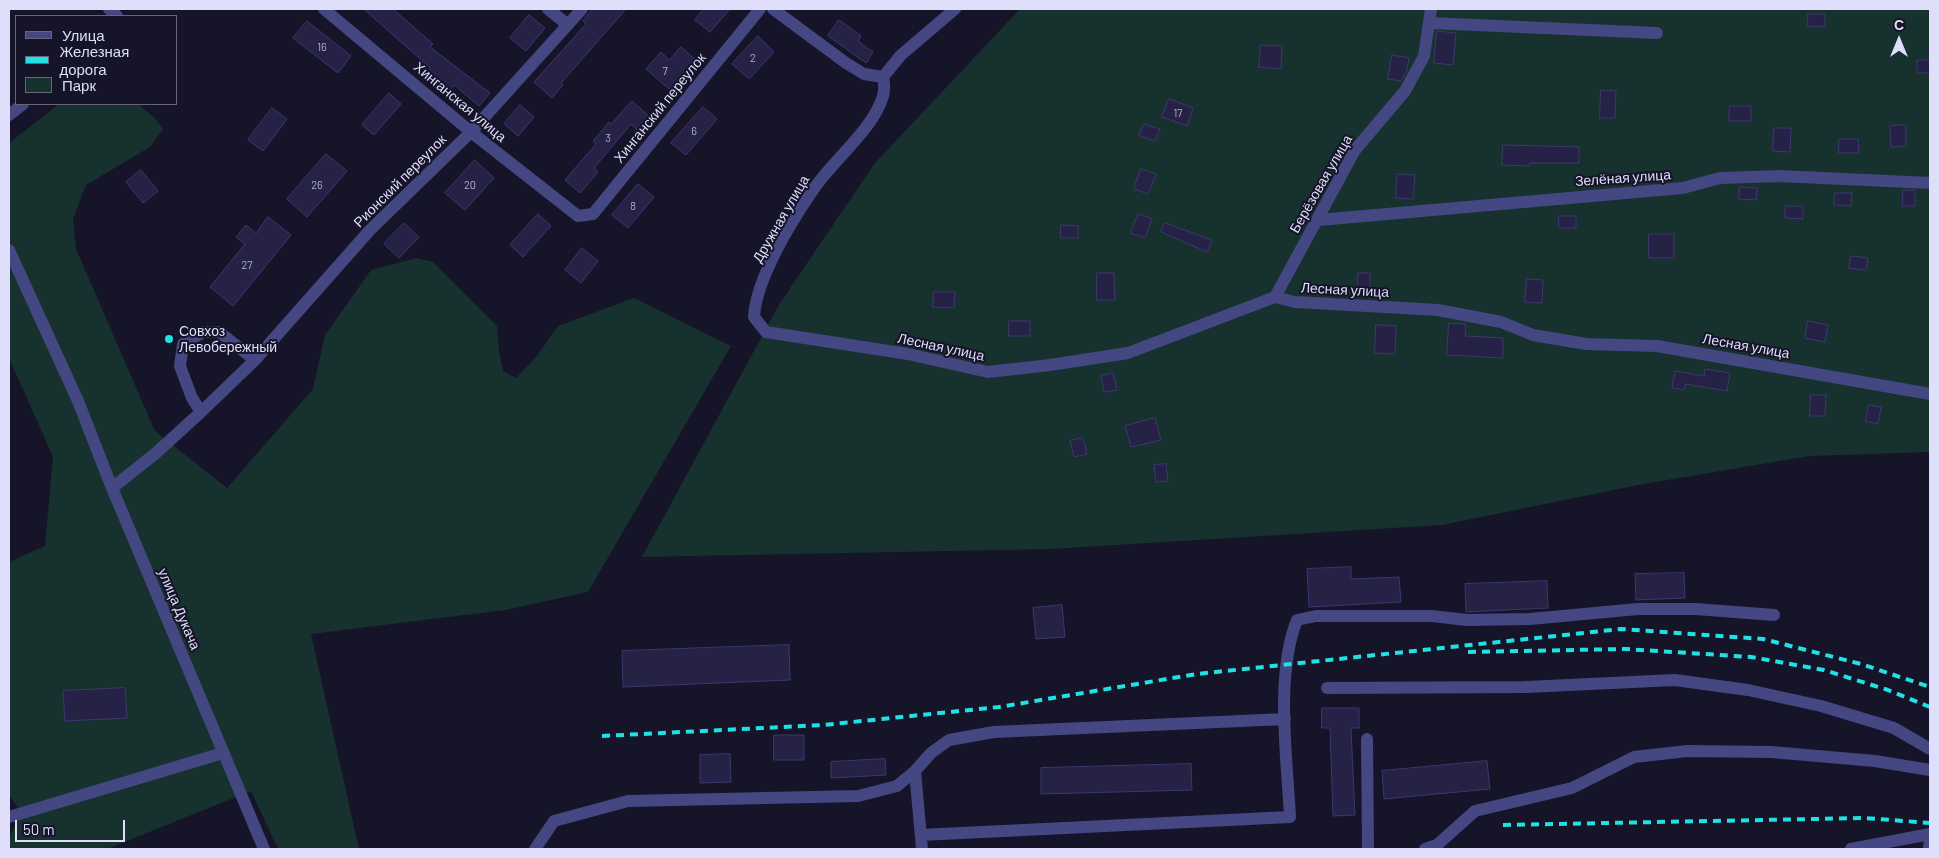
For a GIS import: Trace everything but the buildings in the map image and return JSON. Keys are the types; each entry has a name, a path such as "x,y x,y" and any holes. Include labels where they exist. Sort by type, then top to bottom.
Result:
{"street":[{"name":"Хинганская улица","path":"324,9 471,132 578,216"},
{"path":"548,9 568,25"},
{"name":"Рионский переулок","path":"202,412 255,360 370,230 471,132 582,9"},
{"name":"Хинганский переулок","path":"578,216 593,214 760,9"},
{"path":"773,9 846,63 864,74 884,77 902,55 955,9"},
{"name":"Берёзовая улица","path":"1275,297 1355,150 1405,91 1420,65 1424,56 1431,9"},
{"path":"1430,23 1657,34"},
{"name":"Дружная улица","path":"766,332 754,317 755,300 772,260 813,190 874,116 884,94 884,77"},
{"path":"9,115 22,105"},
{"name":"Зелёная улица","path":"1318,220 1683,188 1720,178 1779,176 1930,183"},
{"name":"улица Дукача","path":"9,250 78,401 112,488 264,849"},
{"name":"Лесная улица","path":"766,332 908,354 988,372 1128,353 1275,297 1295,302 1438,310 1501,322 1542,337 1586,344 1657,346 1930,394"},
{"path":"112,488 202,412 192,398 180,366 183,344 203,332 219,332 255,360"},
{"path":"921,835 1290,817 1285,719 1286,665 1290,637 1297,620 1316,616 1432,616 1467,620 1530,619 1638,609 1696,609 1774,614"},
{"path":"1327,688 1526,687 1675,680 1748,690 1821,706 1894,728 1930,748"},
{"path":"535,849 554,821 628,801 858,796 897,786 915,771 931,753 949,740 994,732 1285,719"},
{"path":"1367,739 1368,849"},
{"path":"1425,849 1437,845 1475,811 1572,788 1634,757 1687,751 1771,752 1875,761 1930,770"},
{"path":"9,817 223,753"},
{"path":"915,771 922,849"},
{"path":"1851,849 1930,835 1929,849"}],"green space":[{"path":"1020,9 1930,9 1930,452 1810,456 1643,484 1442,525 1051,549 642,557 780,303 875,163"},
{"path":"58,105 139,105 154,117 163,129 150,147 86,185 73,219 76,249 155,431 227,488 313,389 325,335 371,270 416,258 433,262 497,326 503,371 516,378 537,356 558,326 634,298 731,346 588,592 505,610 311,634 359,849 278,849 251,791 107,849 9,849 9,837 22,813 9,795 9,562 45,546 53,457 9,358 9,143"}],"railway":[{"path":"602,736 823,725 999,707 1197,674 1621,629 1763,639 1861,664 1930,687"},
{"path":"1468,652 1626,649 1751,657 1824,670 1888,690 1930,707"},
{"path":"1503,825 1865,818 1930,823"}],"place":[{"name":"Совхоз Левобережный","path":"169,339"}]}
